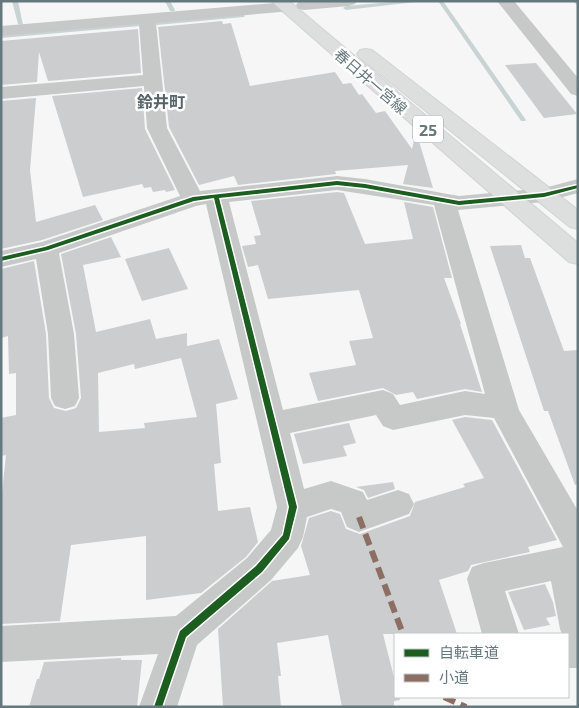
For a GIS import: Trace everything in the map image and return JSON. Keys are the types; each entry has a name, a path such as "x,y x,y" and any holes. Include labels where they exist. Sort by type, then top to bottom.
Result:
{"main road":[{"name":"春日井一宮線","path":"292,4 578,222"},
{"name":"春日井一宮線","path":"292,4 395,102 578,256"}],"street":[{"path":"1,31 98,15 147,19 292,4 349,1"},
{"path":"504,1 578,90"},
{"path":"147,19 157,128 205,198 273,424 294,507 286,537 260,569 184,634 158,707"},
{"path":"1,93 153,80"},
{"path":"1,259 46,249 205,198 337,183 365,186 459,203 544,195 578,186"},
{"path":"444,201 503,408 574,555 578,629"},
{"path":"46,249 61,334 65,398"},
{"path":"273,424 383,402 393,418 465,403 503,408"},
{"path":"294,507 332,495 352,502 359,517 398,504"},
{"path":"500,633 484,579 574,555"},
{"path":"1,644 184,634"}],"building":[{"path":"222,21 223,24 231,23 250,86 335,72 343,84 351,83 359,95 362,94 376,113 385,111 412,149 416,131 433,188 403,184 408,165 335,171 336,174 238,185 234,176 199,185 169,127 158,27"},
{"path":"138,29 141,73 48,81 39,52 37,82 1,85 1,41"},
{"path":"536,63 577,114 544,118 505,65"},
{"path":"142,88 145,129 175,190 153,192 151,187 144,188 142,184 83,197 52,96"},
{"path":"36,98 30,170 36,222 95,205 103,220 42,240 1,249 1,101"},
{"path":"337,192 344,193 365,244 413,239 404,202 433,207 452,278 444,278 461,324 482,392 465,389 417,399 413,392 396,395 383,388 318,401 309,373 356,365 349,341 373,338 359,290 268,299 258,265 248,267 242,246 256,244 254,236 261,235 251,201"},
{"path":"111,237 121,257 83,265 96,332 150,319 156,339 187,333 187,346 219,339 238,399 216,404 221,463 214,464 218,511 250,507 258,542 246,557 201,593 146,600 146,536 71,545 60,621 1,624 1,502 6,455 1,456 1,418 16,415 16,373 9,374 8,336 1,338 1,269 34,261 46,334 49,398 54,408 66,411 76,408 81,398 76,334 61,254","holes":["181,358 197,417 144,423 145,428 99,432 98,373 134,364 135,369"]},
{"path":"521,245 525,258 530,258 564,351 578,350 578,484 575,485 548,411 544,411 490,246"},
{"path":"169,248 188,289 142,301 125,259"},
{"path":"465,417 492,420 557,540 528,547 530,552 471,565 468,571 439,580 457,633 383,634 394,677 394,698 399,698 400,700 394,701 394,707 342,707 328,635 277,643 281,676 278,676 281,707 223,707 218,629 272,581 310,575 301,546 309,518 331,511 340,514 346,529 360,534 410,516 415,502 465,487 463,484 484,478 452,420"},
{"path":"349,423 356,443 343,446 347,456 303,464 294,434"},
{"path":"393,482 395,489 368,498 364,490 356,487"},
{"path":"545,584 553,602 556,616 546,618 550,625 524,630 508,592"},
{"path":"121,658 121,660 142,660 137,707 29,707 44,662"}],"waterway":[{"path":"15,1 21,24"},
{"path":"167,1 172,10"},
{"path":"346,8 422,1"},
{"path":"440,1 523,120"},
{"path":"575,1 578,4"},
{"path":"157,23 242,16"},
{"path":"1,36 138,25"}],"marked path":[{"path":"359,517 403,633"},
{"path":"446,698 466,707"}],"cycle path":[{"path":"1,259 46,249 193,199 337,183 365,186 459,203 544,195 578,186"},
{"path":"158,707 183,634 259,569 286,537 293,507 216,197"}],"district":[{"name":"鈴井町","path":"161,101"}]}
